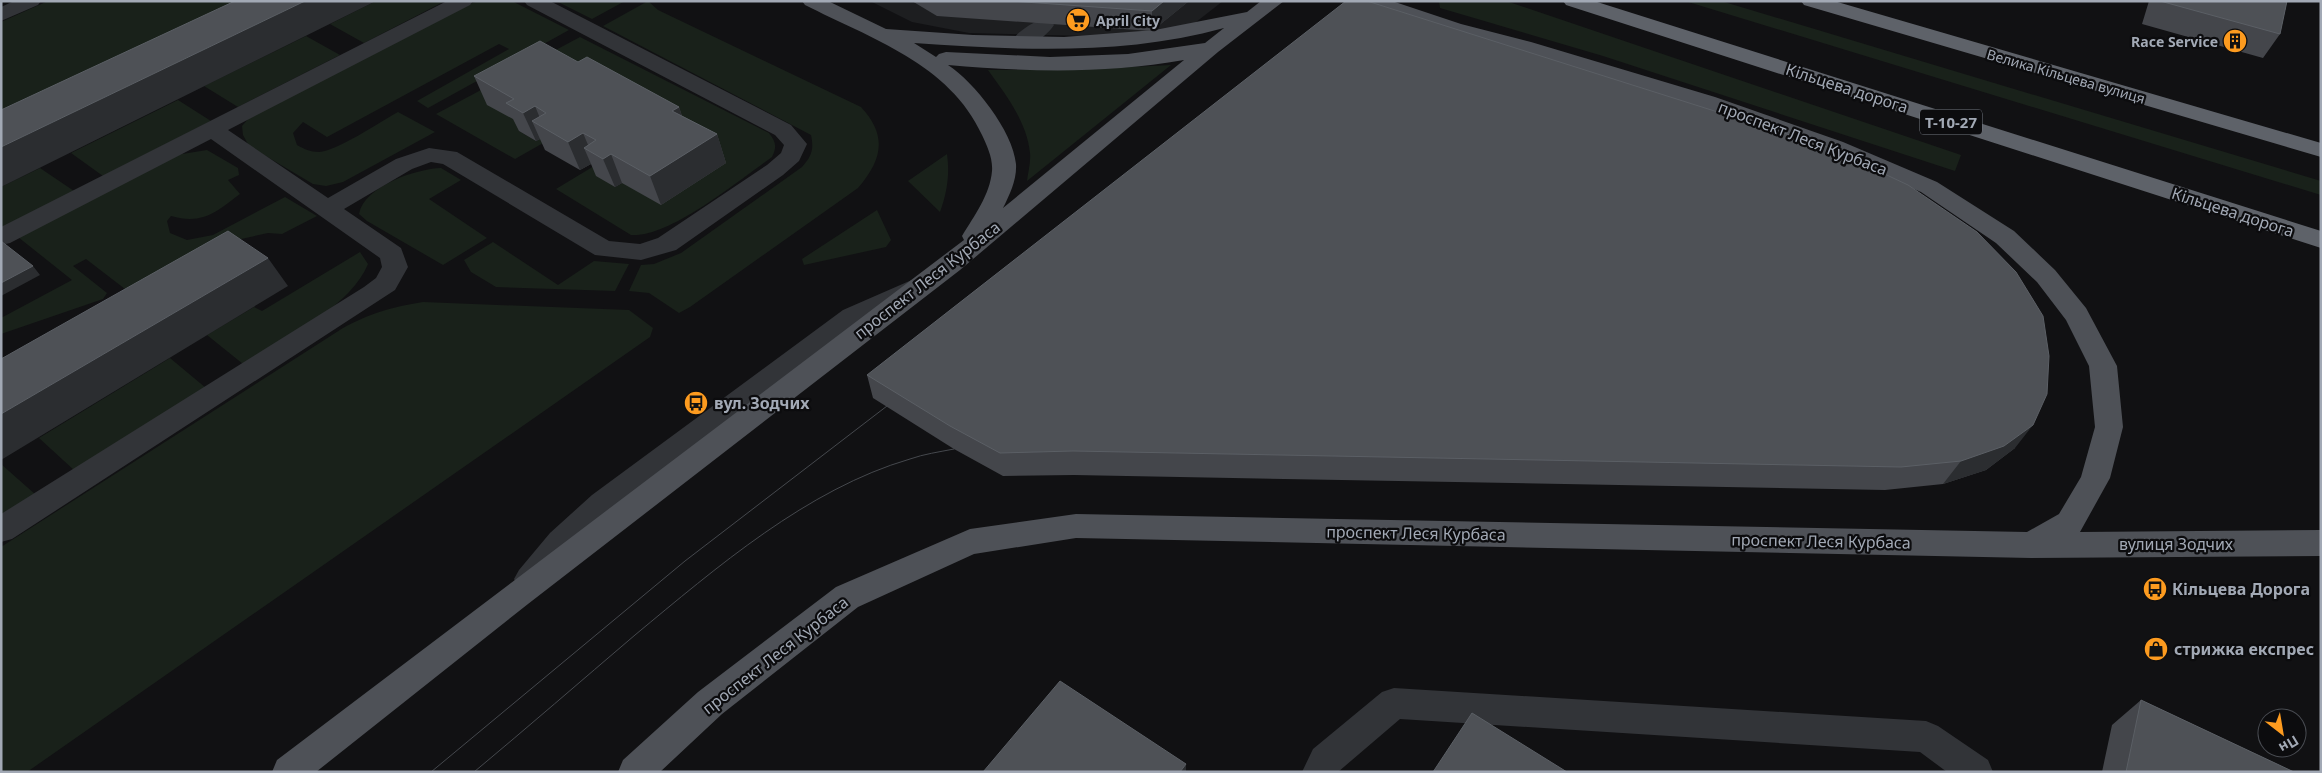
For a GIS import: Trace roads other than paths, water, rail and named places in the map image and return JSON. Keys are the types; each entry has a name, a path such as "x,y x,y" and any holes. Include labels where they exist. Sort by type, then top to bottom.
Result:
{"highway":[{"name":"Велика Кільцева вулиця","path":"1811,1 2321,150"},
{"name":"Кільцева дорога","path":"1578,3 2321,240"}],"main road":[{"path":"812,1 883,36 937,67 965,91 992,127 1004,163 999,190 987,217 951,264"},
{"name":"проспект Леся Курбаса","path":"635,772 710,703 847,597 970,542 1076,526 2031,545 2070,523 2095,478 2108,427 2103,366 2077,315 2046,276 2005,237 1930,187 1835,147 1707,102 1524,46 1454,29 1372,1"},
{"path":"883,36 1021,42 1135,40 1221,24 1268,6"},
{"name":"проспект Леся Курбаса","path":"289,772 516,595 951,264 1211,48 1268,6"},
{"path":"913,52 948,58 992,61 1105,62 1154,58 1211,48"},
{"name":"вулиця Зодчих","path":"2031,545 2321,543"}],"lane":[{"path":"1,15 32,1"},
{"path":"1,237 463,1"},
{"path":"327,208 404,164 428,155 450,157 604,250 641,252 668,244 791,156 796,144 783,130 534,1"},
{"path":"1021,42 1044,25"},
{"path":"1,530 386,284 395,268 392,254 212,130"},
{"path":"1319,772 1325,761 1394,703 1926,737 1976,772"}],"tram line":[{"path":"431,772 685,561 887,406"},
{"path":"474,772 666,609 764,533 799,510 872,472 915,457 954,449"}],"place":[{"name":"April City","path":"1078,20"},
{"name":"Race Service","path":"2235,41"},
{"name":"вул. Зодчих","path":"696,403"},
{"name":"Кільцева Дорога","path":"2155,589"},
{"name":"стрижка експрес","path":"2156,649"}]}
